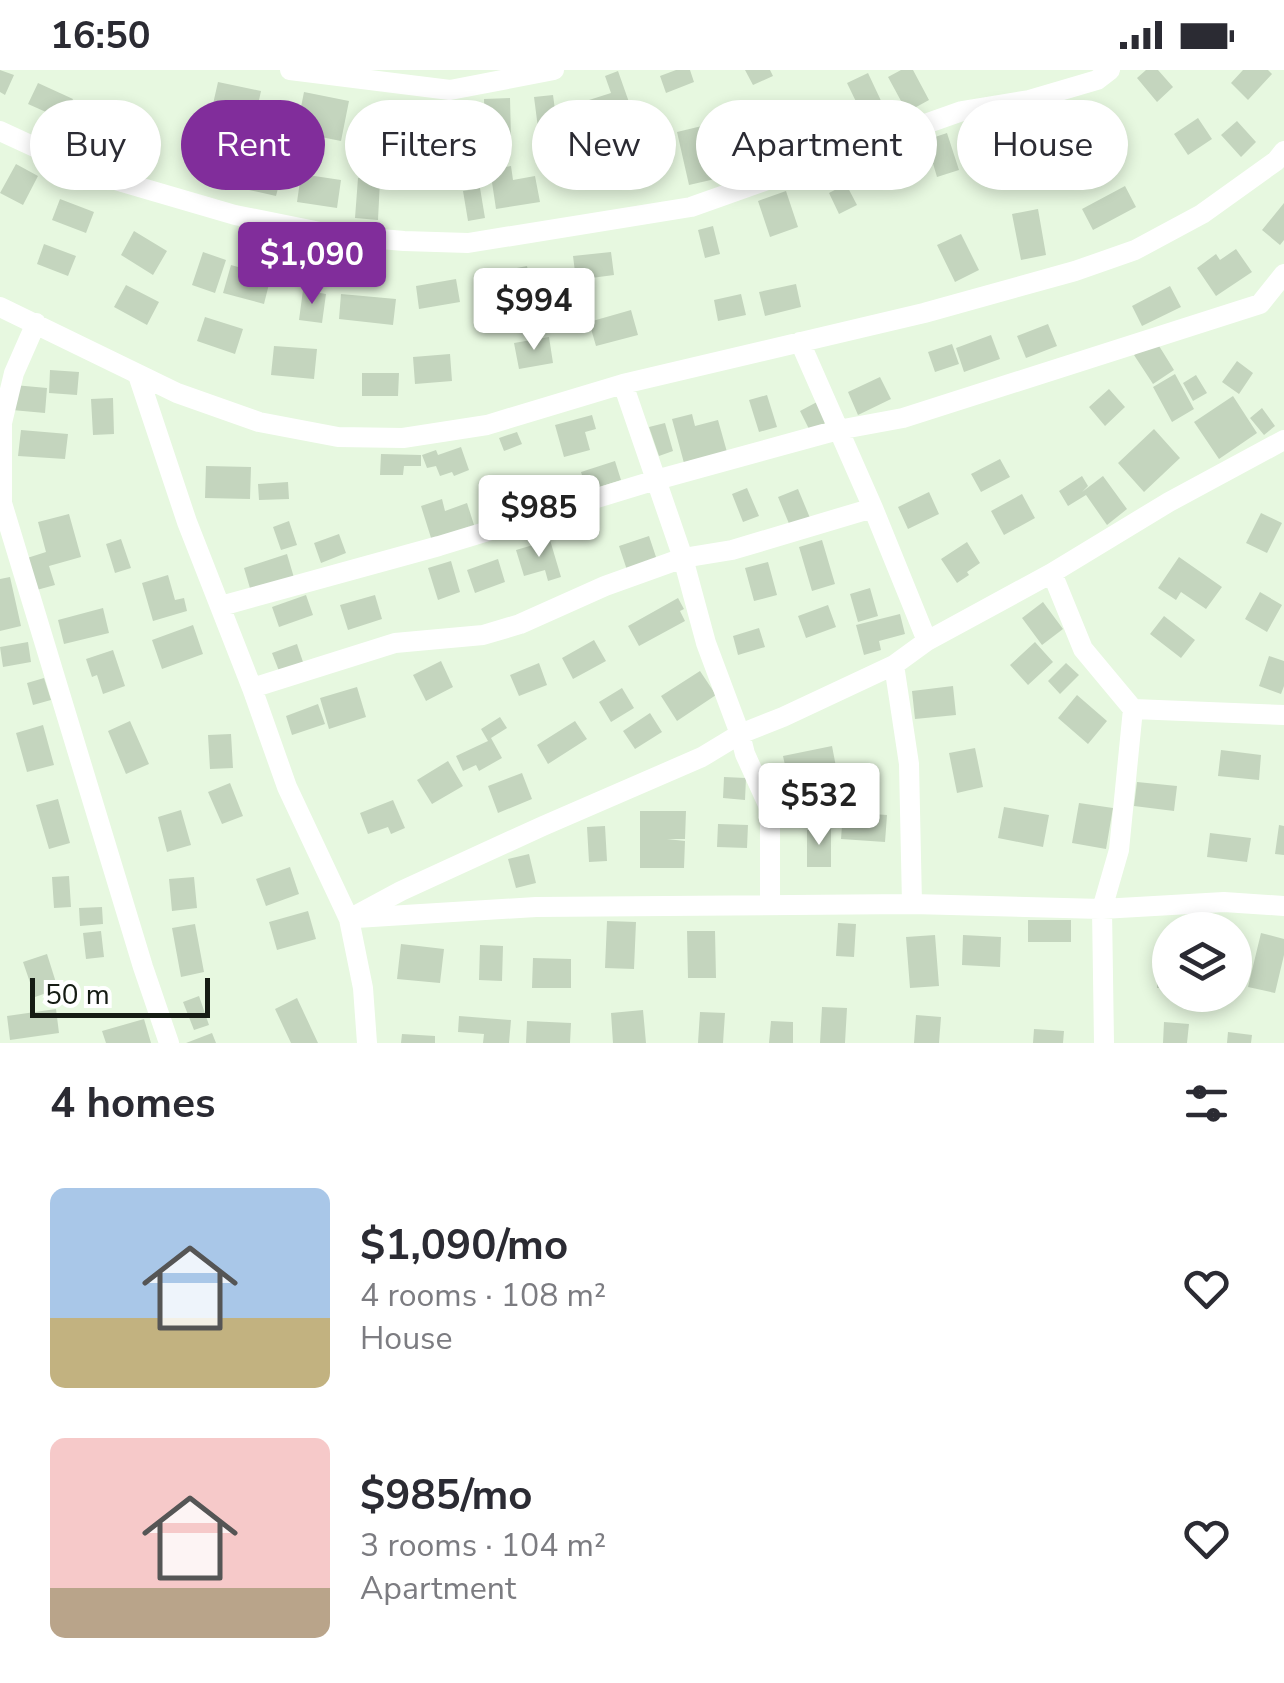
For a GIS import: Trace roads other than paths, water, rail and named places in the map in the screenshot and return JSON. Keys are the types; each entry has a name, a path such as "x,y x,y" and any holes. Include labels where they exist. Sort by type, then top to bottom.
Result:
{"street":[{"path":"290,70 452,80 554,70"},
{"path":"0,131 91,172 236,215 336,235 468,243 691,207 962,111 1029,100 1097,80 1110,70"},
{"path":"0,307 176,392 259,422 338,438 403,438 487,425 623,384 924,313 1075,271 1135,250 1202,214 1284,151"},
{"path":"221,606 439,546 656,480 838,430 903,418 1260,304 1284,274"},
{"path":"36,323 14,373 2,423 2,503 142,967 169,1043"},
{"path":"800,342 928,640"},
{"path":"138,375 187,522 287,787 349,919 363,988 367,1043"},
{"path":"623,384 683,558 706,644 745,754 770,809 770,904"},
{"path":"349,919 400,891 702,757 740,734 894,665 928,640 1284,440"},
{"path":"252,688 395,643 484,635 683,558 732,550 873,508"},
{"path":"1052,573 1084,648 1133,709 1120,850 1102,908 1104,1043"},
{"path":"894,665 909,764 912,904"},
{"path":"1133,709 1284,714"},
{"path":"349,919 536,907 912,904 1102,908 1224,902 1284,906"}]}
